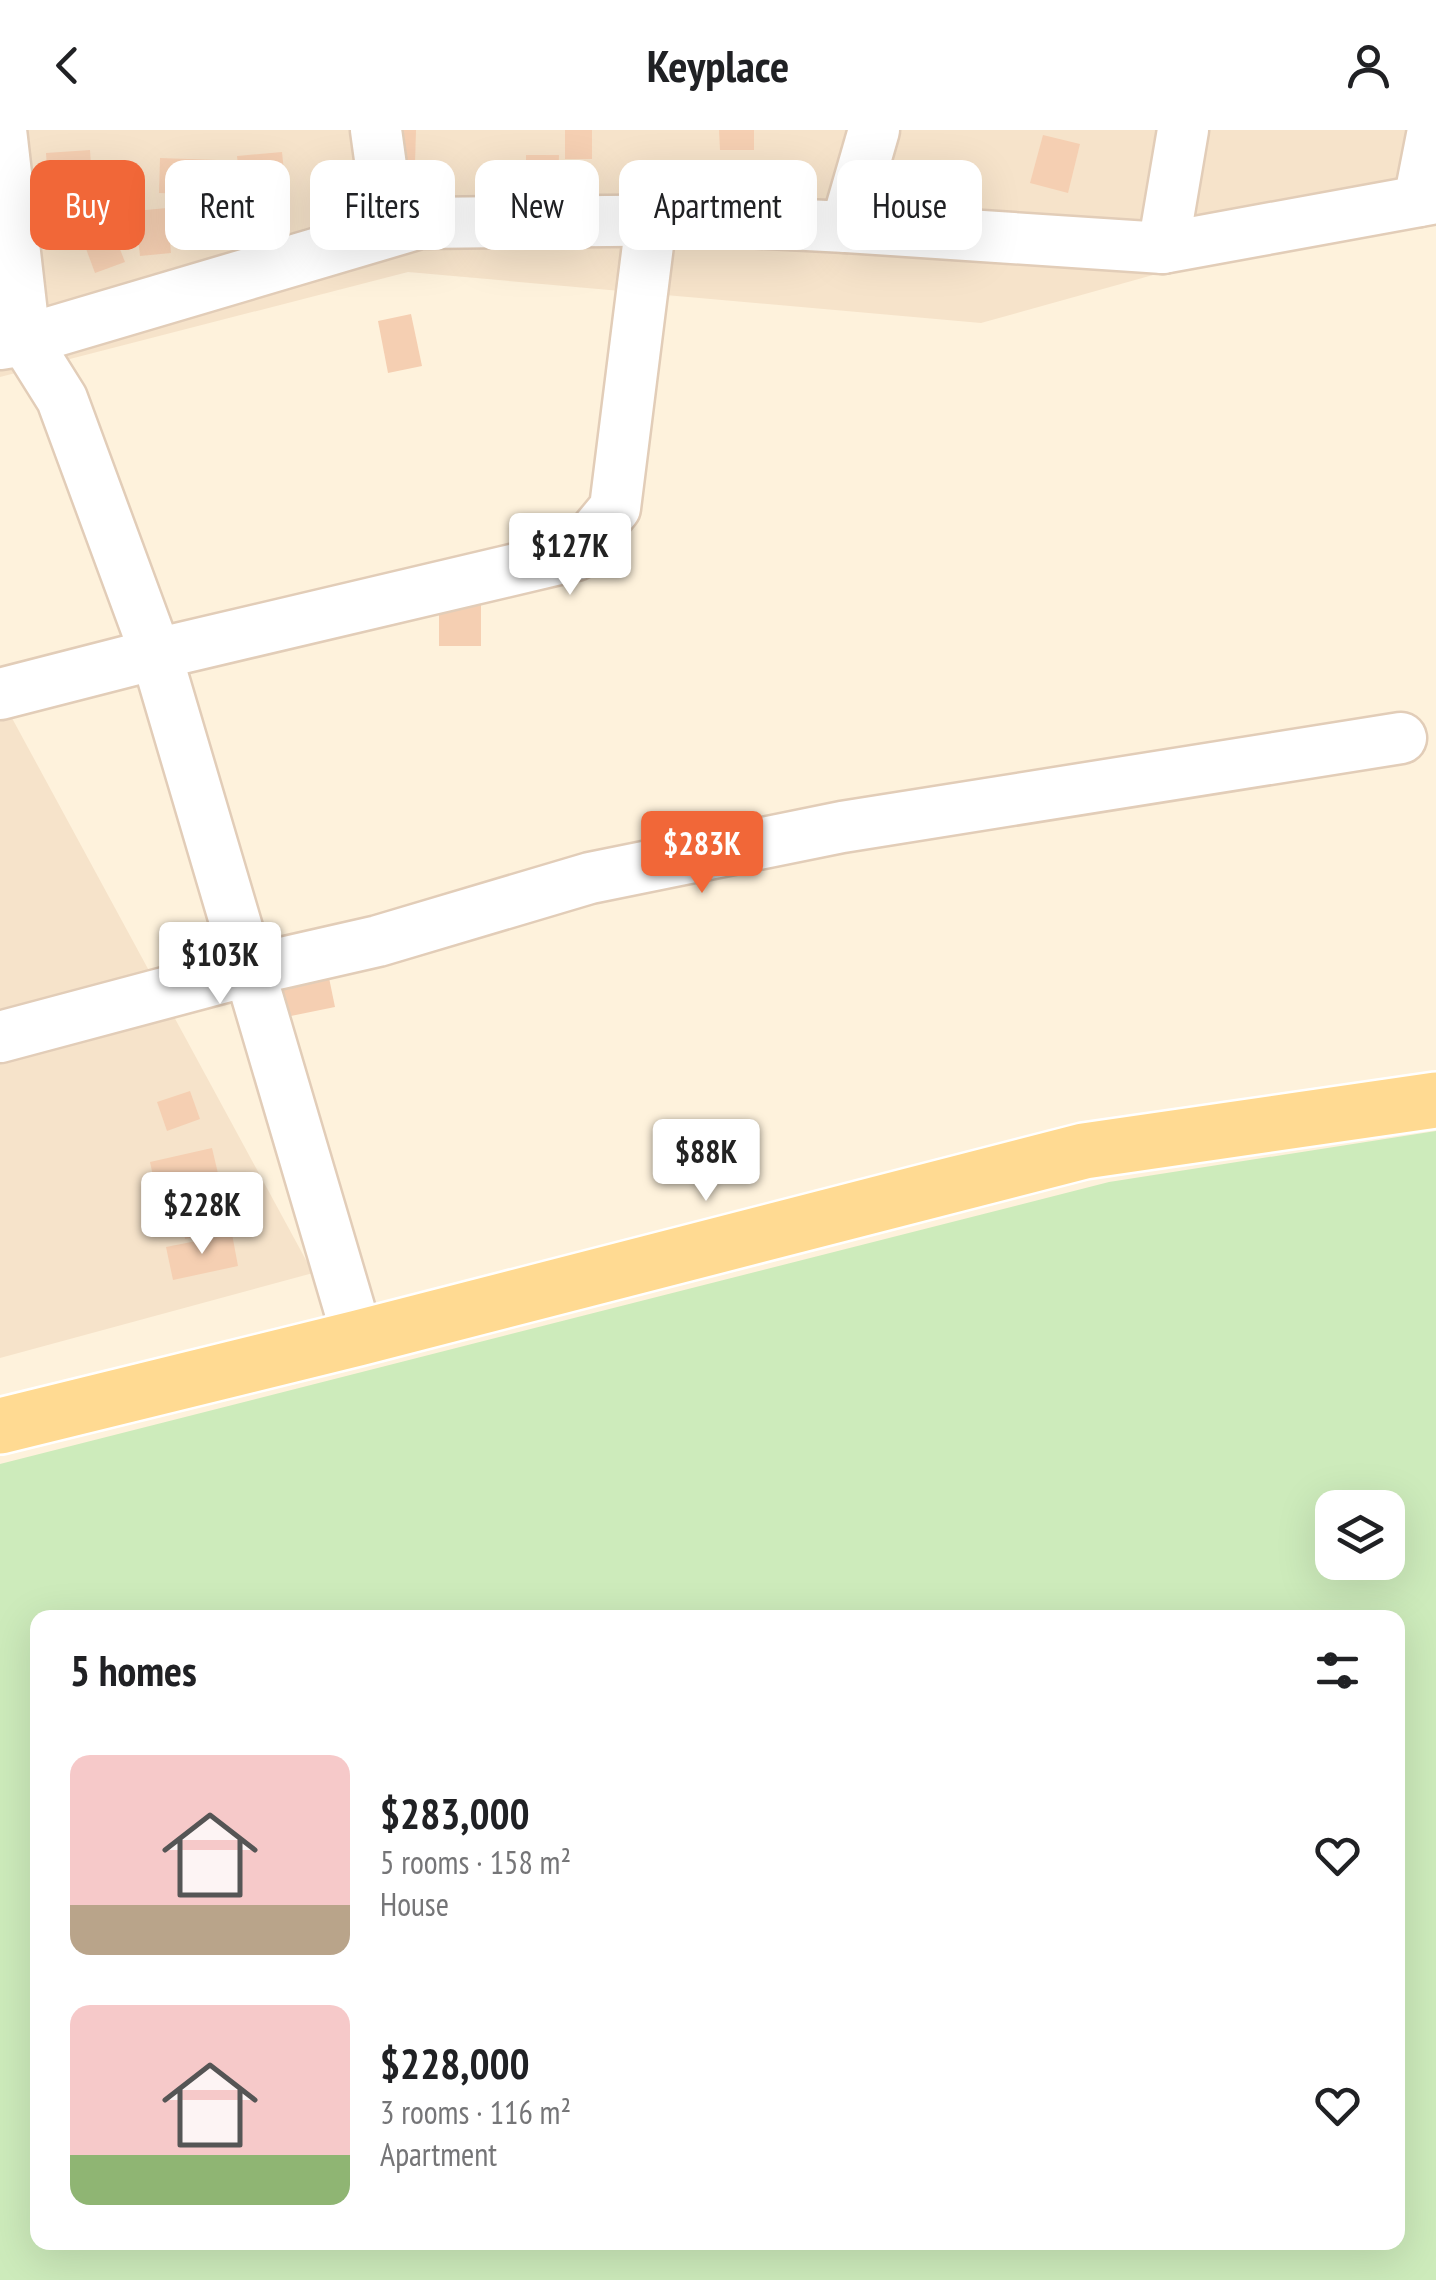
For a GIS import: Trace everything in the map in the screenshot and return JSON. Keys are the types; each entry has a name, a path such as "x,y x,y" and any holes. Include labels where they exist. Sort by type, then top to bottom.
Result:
{"main road":[{"path":"0,1426 1084,1151 1436,1100"}],"street":[{"path":"1,130 13,342 62,400 156,654 358,1338"},
{"path":"376,130 380,160"},
{"path":"865,160 874,130"},
{"path":"1163,248 1184,130"},
{"path":"982,235 1163,248 1428,200 1433,130"},
{"path":"455,224 619,221"},
{"path":"13,342 325,250"},
{"path":"0,694 576,555 615,508 647,250"},
{"path":"0,1036 250,970 378,942 590,878 803,835 1402,738"}],"shaded area":[{"path":"0,130 1436,130 1436,196 981,323 408,272 0,377"},
{"path":"0,696 313,1273 0,1358"}],"green space":[{"path":"1436,1131 1436,2280 0,2280 0,1464 1109,1182"}],"building":[{"path":"354,130 416,130 415,160 378,160"},
{"path":"565,130 592,130 592,159 565,159"},
{"path":"719,130 754,130 754,150 720,150"},
{"path":"1043,135 1080,144 1068,193 1030,183"},
{"path":"90,150 91,160 46,160 46,153"},
{"path":"282,152 283,160 237,160 237,156"},
{"path":"526,155 559,155 559,160 526,160"},
{"path":"160,158 217,160 165,160 165,193 159,193"},
{"path":"30,183 30,202 23,202 21,184"},
{"path":"165,208 165,250 171,253 140,256 139,250 145,250 145,210"},
{"path":"86,250 120,250 125,262 95,273"},
{"path":"411,314 422,366 388,373 378,321"},
{"path":"439,601 481,601 481,646 439,646"},
{"path":"328,973 335,1007 281,1018 274,984"},
{"path":"190,1091 200,1119 167,1131 157,1102"},
{"path":"212,1148 231,1229 185,1239 184,1233 166,1237 150,1162"},
{"path":"232,1234 238,1266 173,1280 166,1247"}]}
